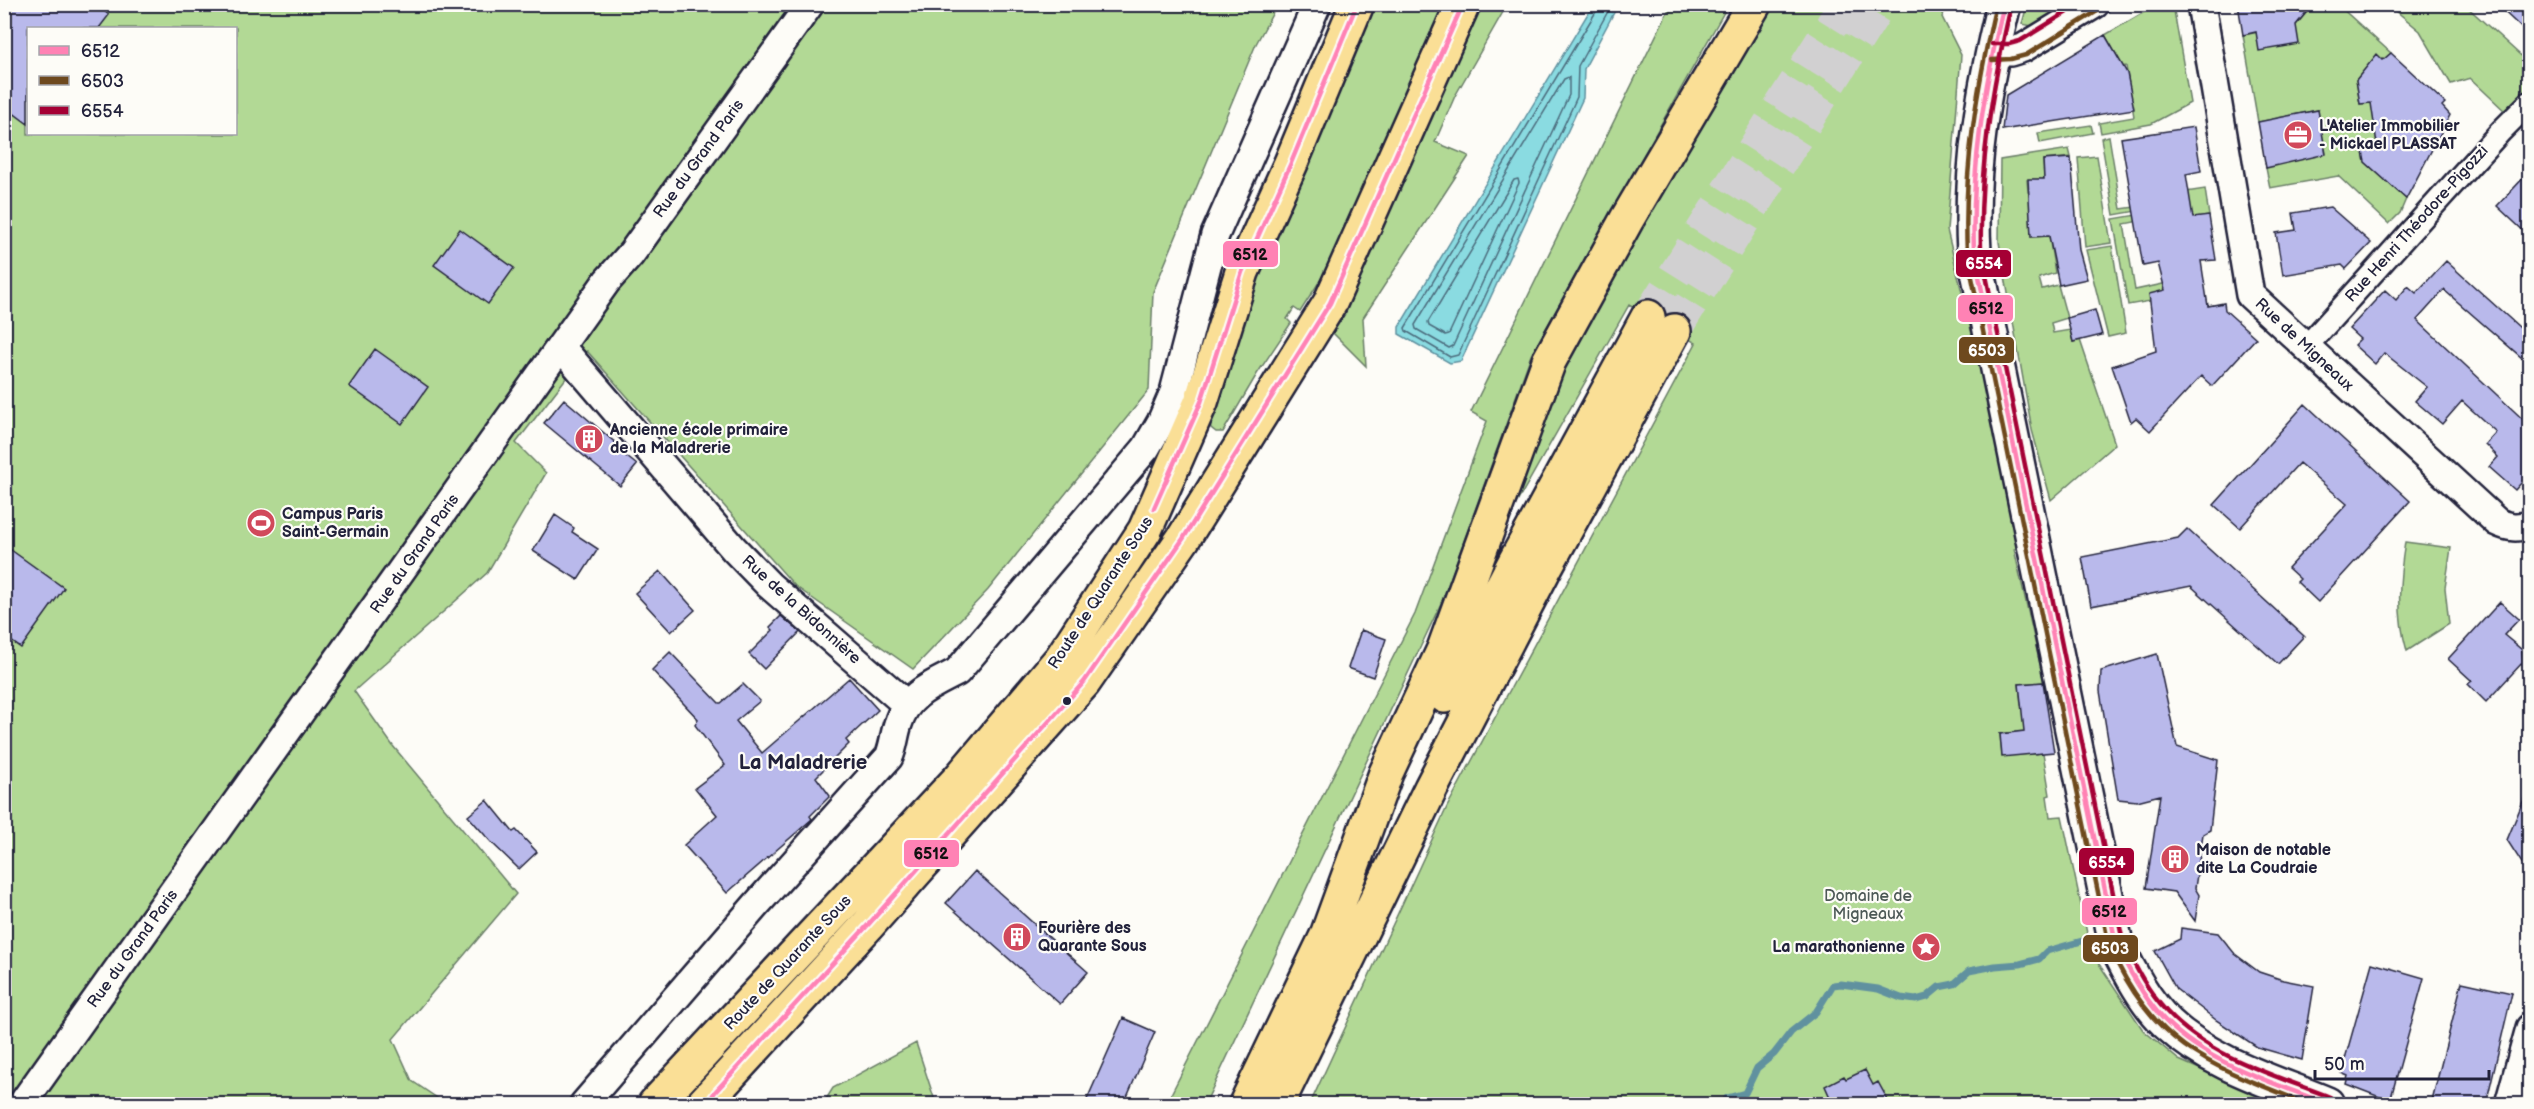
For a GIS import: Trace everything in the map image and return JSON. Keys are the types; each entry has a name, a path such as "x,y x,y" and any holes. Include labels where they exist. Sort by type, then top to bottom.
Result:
{"main road":[{"name":"Route de Quarante Sous","path":"655,1104 961,777 1061,659 1145,530 1201,402 1242,272 1291,163 1357,4"},
{"name":"Route de Quarante Sous","path":"708,1100 867,926 1084,682 1163,568 1330,303 1463,4"},
{"path":"1326,938 1386,773 1444,649 1550,361 1627,219 1754,4"},
{"path":"1246,1104 1414,757 1511,570 1661,324 1546,566 1442,767 1277,1104"}],"street":[{"name":"Rue du Grand Paris","path":"22,1104 561,347 631,254 810,4"},
{"path":"584,1104 889,757 895,743 897,725 906,704 920,692 957,672 1126,472 1156,430 1174,392 1215,235 1317,4"},
{"path":"2004,4 1985,85 1975,176 1972,222 1974,252 2116,944 2136,984 2168,1024 2199,1048 2327,1104"},
{"path":"1992,52 2010,52 2023,48 2095,4"},
{"name":"Rue de Migneaux","path":"2201,4 2250,295 2497,522 2506,527 2518,528 2529,525"},
{"name":"Rue Henri Théodore-Pigozzi","path":"2306,347 2529,102"},
{"name":"Rue de la Bidonnière","path":"561,347 734,549 769,585 906,704"},
{"path":"2509,1104 2529,1028"}],"green space":[{"path":"2027,4 2068,5 2032,26 2022,24"},
{"name":"Campus Paris Saint-Germain","path":"4,5 1277,5 1256,44 1153,292 1149,390 988,590 913,669 795,586 587,351 516,443 546,473 487,573 354,691 393,746 516,894 393,1039 412,1081 446,1104 5,1104"},
{"path":"1368,5 1448,5 1328,268 1300,312 1294,308 1287,319 1291,323 1257,374 1223,432 1216,432 1211,428 1210,422 1222,394 1251,287"},
{"path":"1478,5 1507,5 1455,96 1435,142 1469,156 1363,318 1366,366 1325,325"},
{"path":"1671,5 1728,5 1531,355 1443,599 1205,1104 1166,1104 1415,614 1487,421 1471,412"},
{"name":"Domaine de Migneaux","path":"1767,5 1948,5 1942,17 1961,55 1947,230 2023,547 2014,549 2044,682 2019,684 2021,705 2038,703 2040,730 2000,734 2002,756 2043,753 2050,795 2047,796 2050,817 2062,816 2091,952 2143,1030 2179,1060 2279,1104 1310,1104 1447,807 1696,343 1629,305 1499,534 1565,356"},
{"path":"2156,5 2173,5 2190,103 2151,124 2101,133 2099,123 2134,117 2126,66 2109,69 2117,56 2105,35"},
{"path":"2313,5 2338,5 2391,53 2383,60 2377,55 2356,80 2360,104 2372,103 2377,144 2362,148 2406,199 2400,213 2389,224 2338,176 2270,188 2266,168 2318,110 2258,122 2243,35 2296,25"},
{"path":"2389,5 2465,5 2529,63 2529,89 2508,114 2470,78 2451,84 2420,31"},
{"path":"2091,125 2093,133 2040,143 2038,133"},
{"path":"2109,136 2121,209 2142,206 2141,199 2205,189 2209,216 2146,226 2144,220 2124,224 2135,290 2177,281 2179,296 2128,305 2113,219 2143,214 2142,210 2114,215 2101,138"},
{"path":"2069,149 2071,157 2043,160 2044,179 2027,180 2028,192 2045,191 2031,237 2049,236 2055,273 2039,278 2042,289 2058,285 2067,318 2051,323 2053,333 2070,330 2073,342 2080,340 2115,444 2051,500 2032,430 1999,242 2000,160"},
{"path":"2097,156 2111,243 2085,247 2078,158"},
{"path":"2112,246 2126,333 2108,337 2086,250"},
{"path":"2405,542 2451,548 2445,588 2449,624 2407,651 2400,610 2401,570"},
{"path":"916,1043 936,1104 823,1104 833,1088"}],"water":[{"path":"1593,5 1618,5 1584,69 1583,98 1461,361 1450,363 1399,334 1399,327"}],"building":[{"path":"4,4 95,4 109,15 100,27 27,27 27,123 4,106"},
{"path":"2238,4 2313,4 2296,25 2299,44 2259,51 2256,32 2243,35"},
{"path":"2496,4 2529,4 2529,35"},
{"path":"2105,35 2127,73 2134,109 2002,130 2006,95"},
{"path":"2391,53 2445,103 2442,106 2450,115 2406,199 2365,162 2362,147 2377,144 2371,103 2360,104 2356,80 2377,54 2383,60"},
{"path":"2318,110 2326,154 2266,168 2258,122"},
{"path":"2194,127 2201,171 2186,174 2193,218 2209,216 2216,260 2201,261 2208,306 2224,303 2225,310 2256,338 2212,386 2201,376 2150,431 2136,418 2131,422 2112,366 2156,351 2149,294 2165,290 2158,263 2143,266 2121,138"},
{"path":"2071,158 2079,250 2087,279 2059,285 2049,236 2031,237 2028,179 2044,179 2043,160"},
{"path":"2529,172 2529,236 2497,206"},
{"path":"2330,207 2371,243 2346,269 2342,265 2283,275 2276,233 2296,230 2293,213"},
{"path":"460,229 514,268 488,304 434,265"},
{"path":"2446,261 2529,336 2529,364 2444,290 2417,320 2529,425 2529,474 2515,490 2489,467 2498,457 2485,444 2496,432 2462,401 2442,424 2415,401 2427,387 2384,353 2375,364 2354,345 2360,339 2349,329 2385,290 2396,300 2408,286 2416,293"},
{"path":"2095,310 2102,335 2073,342 2067,318"},
{"path":"375,349 428,387 402,424 349,386"},
{"name":"Ancienne école primaire de la Maladrerie","path":"564,399 618,445 616,448 637,465 620,486 544,423"},
{"path":"2305,404 2410,501 2318,602 2297,582 2300,579 2288,568 2347,504 2299,463 2240,528 2214,505"},
{"path":"555,515 574,528 572,532 598,549 578,580 533,551"},
{"path":"2187,529 2304,636 2278,664 2191,586 2091,606 2082,557 2178,538"},
{"path":"4,545 64,588 21,648 4,636"},
{"path":"660,571 695,610 671,632 635,593"},
{"path":"2500,602 2519,619 2504,635 2522,650 2523,662 2486,702 2468,684 2472,681 2448,659"},
{"path":"781,616 800,632 764,669 749,654 773,630 770,627"},
{"path":"1361,630 1386,639 1373,677 1348,668"},
{"path":"670,652 719,703 743,684 760,701 736,721 762,753 849,678 878,710 846,740 849,744 816,777 830,796 810,816 812,819 727,893 684,845 717,815 695,788 725,765 695,725 698,719 652,670"},
{"path":"2157,654 2177,747 2218,760 2210,830 2203,834 2195,888 2199,895 2195,921 2174,892 2146,888 2160,795 2137,801 2118,799 2100,691 2101,671"},
{"path":"2043,682 2054,752 2002,757 2000,734 2024,731 2019,684"},
{"path":"2529,787 2529,874 2507,840"},
{"path":"487,800 513,832 516,830 537,852 519,869 468,816"},
{"name":"Fourière des Quarante Sous","path":"975,871 1088,972 1060,1004 946,903"},
{"path":"2181,928 2218,933 2235,954 2259,972 2283,980 2314,986 2302,1060 2257,1047 2216,1020 2176,989 2155,951 2180,939"},
{"path":"2372,963 2424,978 2390,1101 2346,1084 2348,1076 2341,1073"},
{"path":"2462,982 2512,993 2486,1104 2431,1104"},
{"path":"1123,1018 1155,1032 1124,1104 1085,1104"},
{"path":"1865,1070 1873,1085 1878,1082 1890,1104 1833,1104 1825,1086 1844,1076 1846,1079"}],"waterway":[{"path":"1723,1104 1727,1098 1745,1093 1757,1068 1774,1054 1791,1032 1816,1012 1833,985 1878,989 1901,998 1916,1000 1927,997 1939,987 1954,984 1969,971 2039,959 2047,951 2089,939"}],"tunnel":[{"path":"1648,317 1845,4"},
{"path":"1674,331 1880,4"}],"transit line":[{"name":"6512","path":"1154,508 1201,402 1242,272 1291,163 1357,4"},
{"name":"6512","path":"707,1104 715,1092 867,926 1084,682 1183,539 1330,303 1463,4"},
{"name":"6503","path":"1996,4 1977,97 1969,159 1967,253 2109,946 2127,981 2146,1009 2167,1031 2189,1049 2242,1077 2308,1104"},
{"name":"6512","path":"2004,4 1990,66 1980,128 1975,189 1974,252 2116,944 2146,998 2176,1031 2216,1058 2327,1104"},
{"name":"6554","path":"1992,44 2009,44 2020,41 2080,4"},
{"name":"6554","path":"2011,6 1988,127 1982,189 1981,251 2123,942 2154,996 2184,1028 2222,1053 2243,1063 2330,1097"},
{"name":"6503","path":"1992,60 2026,55 2099,10"}],"place":[{"name":"L'Atelier Immobilier - Mickael PLASSAT","path":"2298,135"},
{"name":"Ancienne école primaire de la Maladrerie","path":"589,439"},
{"name":"Campus Paris Saint-Germain","path":"261,523"},
{"name":"Maison de notable dite La Coudraie","path":"2175,859"},
{"name":"Fourière des Quarante Sous","path":"1017,937"},
{"name":"La marathonienne","path":"1926,947"}],"district":[{"name":"La Maladrerie","path":"803,763"}]}
